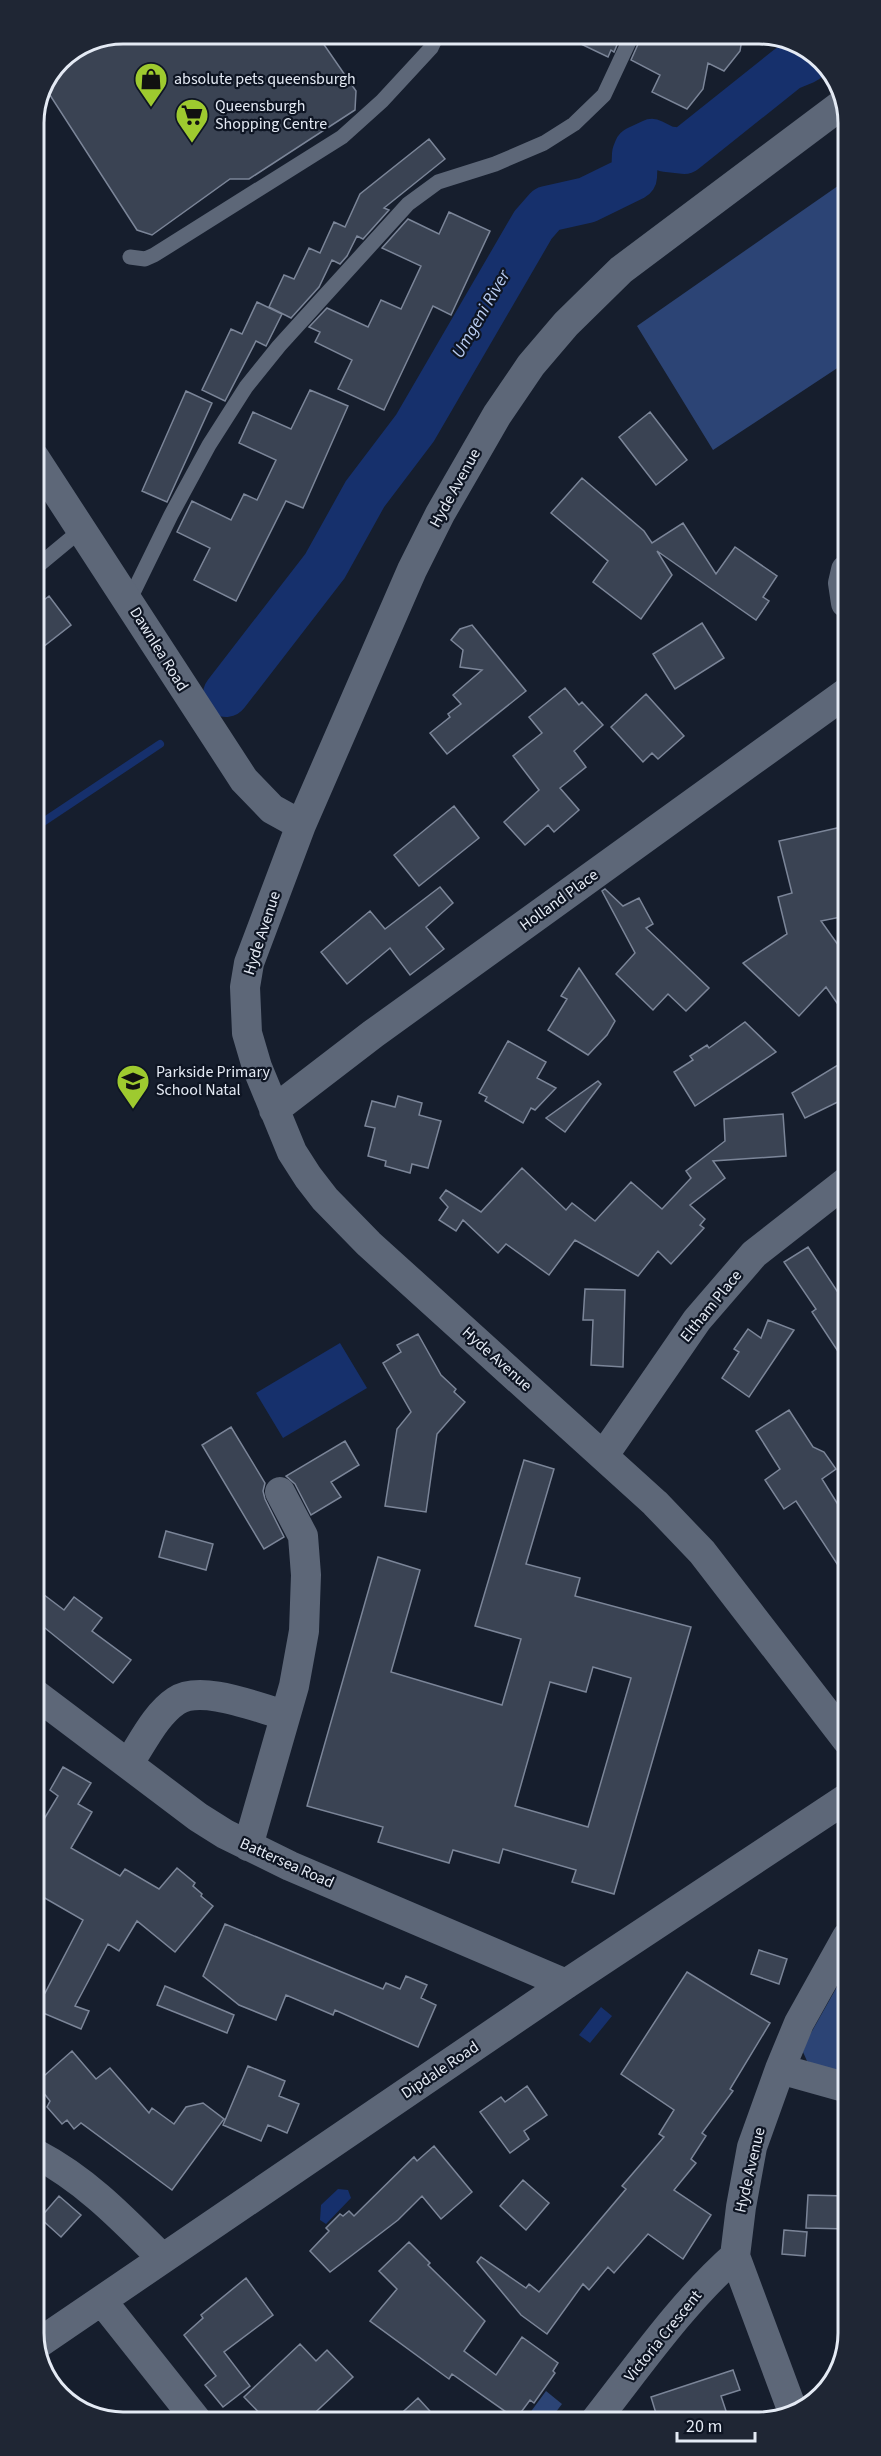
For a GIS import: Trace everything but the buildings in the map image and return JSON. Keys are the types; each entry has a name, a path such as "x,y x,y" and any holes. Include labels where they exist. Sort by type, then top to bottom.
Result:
{"street":[{"name":"Hyde Avenue","path":"836,109 621,270 566,324 531,365 497,415 440,514 412,570 301,825 249,963 245,1011 247,1033 274,1110 292,1152 308,1177 339,1214 378,1252 655,1503 702,1552 838,1728"},
{"name":"Dawnlea Road","path":"44,473 244,780 272,809 301,825"},
{"name":"Holland Place","path":"274,1110 373,1034 838,699"},
{"name":"Eltham Place","path":"604,1455 698,1320 754,1254 838,1188"},
{"path":"248,1846 294,1686 303,1630 306,1575 303,1536 280,1492"},
{"path":"128,1764 162,1715 177,1701 190,1695 213,1696 285,1715"},
{"name":"Battersea Road","path":"44,1701 198,1817 225,1834 566,1984"},
{"name":"Dipdale Road","path":"44,2340 566,1984 838,1804"},
{"name":"Hyde Avenue","path":"790,2405 735,2256 752,2147 799,2023 838,1955"},
{"path":"780,2069 838,2085"},
{"path":"44,2159 69,2173 97,2194 162,2258"},
{"name":"Victoria Crescent","path":"602,2412 688,2303 707,2281 735,2256"},
{"path":"102,2301 190,2412"}],"lane":[{"path":"130,257 145,260 154,255 342,137 382,101 433,44"},
{"path":"129,601 171,515 209,445 246,387 279,346 408,204 438,182 495,164 544,143 574,124 604,95 628,44"},
{"path":"44,561 81,530"}],"shaded area":[{"path":"838,186 838,368 713,450 637,326"},
{"path":"340,1343 367,1388 283,1438 256,1393"},
{"path":"838,1985 838,2073 807,2061 803,2052 807,2040"},
{"path":"601,2007 612,2016 590,2043 579,2035"},
{"path":"338,2189 348,2190 351,2198 326,2224 320,2220 321,2205"},
{"path":"546,2391 562,2404 556,2412 531,2412"}],"waterway":[{"name":"Umgeni River","path":"226,694 325,566 365,494 415,428 533,225 547,209 587,200 634,177 637,149 652,142 666,149 684,151 788,68 805,59"},
{"name":"Umgeni River","path":"44,821 160,744"}],"place":[{"name":"absolute pets queensburgh","path":"151,108"},
{"name":"Queensburgh Shopping Centre","path":"192,144"},
{"name":"Parkside Primary School Natal","path":"133,1110"}]}
